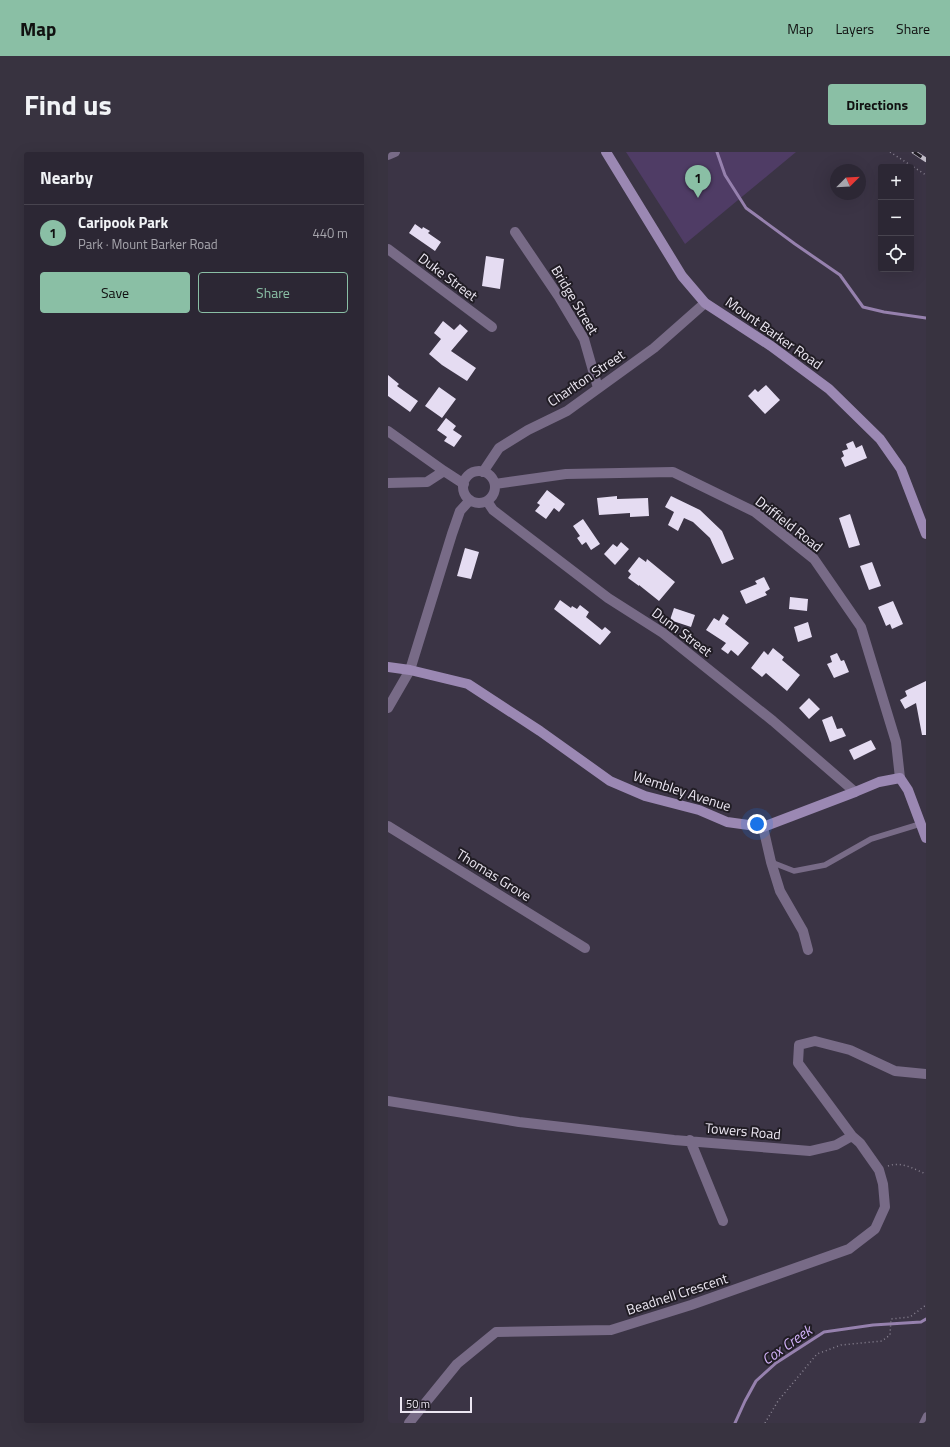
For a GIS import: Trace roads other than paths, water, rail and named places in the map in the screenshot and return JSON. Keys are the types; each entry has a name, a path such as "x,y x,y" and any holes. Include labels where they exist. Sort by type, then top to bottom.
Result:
{"street":[{"path":"388,155 395,152"},
{"name":"Mount Barker Road","path":"606,152 682,276 705,303 771,346 829,389 880,438 902,469 926,534"},
{"name":"Bridge Street","path":"514,232 559,297 584,339 598,388"},
{"name":"Duke Street","path":"388,249 492,327"},
{"name":"Charlton Street","path":"483,472 499,448 528,430 567,411 654,348 705,303"},
{"path":"388,431 464,484"},
{"path":"388,483 427,482 444,471"},
{"path":"483,472 492,478 495,484 494,494 487,501 478,503 470,500 465,493 464,484 466,478 471,474 483,472"},
{"name":"Driffield Road","path":"495,484 566,474 673,472 755,512 814,559 861,627 896,742 900,778"},
{"path":"388,708 410,670 460,511 470,500"},
{"name":"Dunn Street","path":"487,501 493,510 608,598 669,638 773,721 855,792"},
{"name":"Wembley Avenue","path":"388,667 410,670 468,684 540,730 610,780 645,796 699,810 727,822 763,827 879,782 900,778"},
{"path":"900,778 908,790 926,838"},
{"name":"Thomas Grove","path":"388,826 585,948"},
{"path":"763,827 771,862 780,891 803,931 808,950"},
{"path":"852,1136 798,1063 799,1045 815,1041 850,1050 895,1071 926,1074"},
{"name":"Towers Road","path":"388,1101 519,1122 810,1151 836,1146 852,1136"},
{"name":"Beadnell Crescent","path":"410,1423 457,1364 496,1332 611,1330 691,1306 849,1249 875,1229 885,1206 883,1184 879,1170 860,1143 852,1136"},
{"path":"690,1140 723,1221"}],"lane":[{"path":"771,862 794,871 825,864 871,839 920,824"},
{"path":"922,1423 926,1415"}],"waterway":[{"path":"717,152 725,175 746,208 840,275 863,307 884,312 926,318"},
{"name":"Cox Creek","path":"735,1423 756,1381 776,1363 824,1332 873,1325 921,1322 926,1319"}],"railway":[{"path":"914,152 926,160"}],"place":[{"name":"Caripook Park","path":"698,198"}]}
